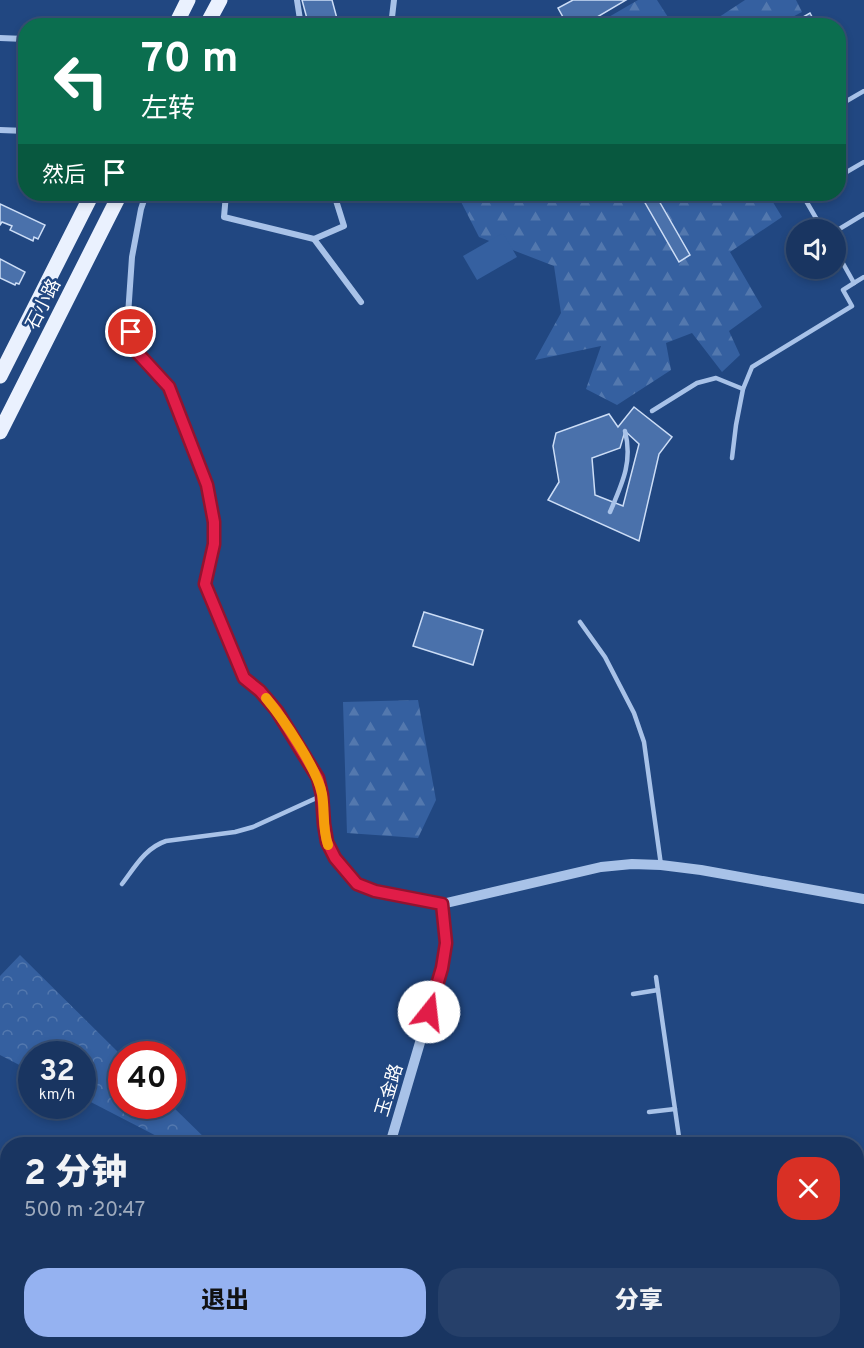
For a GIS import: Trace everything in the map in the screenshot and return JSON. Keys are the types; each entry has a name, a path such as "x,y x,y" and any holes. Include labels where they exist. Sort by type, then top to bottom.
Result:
{"main road":[{"path":"179,18 188,0"},
{"path":"210,18 220,0"},
{"name":"石小路","path":"0,376 88,201"},
{"name":"石小路","path":"0,432 116,201"}],"street":[{"path":"297,0 300,18"},
{"path":"392,18 394,0"},
{"path":"0,38 18,39"},
{"path":"0,130 18,131"},
{"path":"144,201 132,257 128,315 135,350 169,387 207,485 214,522 214,544 205,584 244,678 260,691 277,711 318,778 327,842 335,858 357,884 375,891 442,904 600,867 632,864 701,870 864,899"},
{"path":"225,201 224,217 314,239 344,226 336,201"},
{"path":"314,239 361,302"},
{"name":"玉金路","path":"392,1137 442,968 446,943 442,904"}],"lane":[{"path":"846,101 864,91"},
{"path":"846,172 864,162"},
{"path":"808,201 817,219"},
{"path":"846,225 864,214"},
{"path":"846,269 854,283"},
{"path":"732,458 743,389 752,367 852,306 843,290 864,277"},
{"path":"652,411 697,382 716,378 743,389"},
{"path":"610,512 623,482 630,449 626,431"},
{"path":"580,622 605,657 634,713 644,742 661,865"},
{"path":"122,884 147,851 156,845 166,841 235,832 253,827 322,795"},
{"path":"656,978 679,1137"},
{"path":"633,994 658,990"},
{"path":"649,1112 675,1109"}],"green space":[{"path":"638,0 657,0 669,18 607,18"},
{"path":"745,0 796,0 802,12 790,18 718,18"},
{"path":"461,201 772,201 782,217 730,252 762,307 729,331 740,355 722,372 692,333 666,343 671,370 617,405 586,389 601,346 535,360 561,313 554,266 479,237"},
{"path":"503,233 517,257 477,280 463,256"},
{"path":"418,700 436,800 418,838 347,833 343,702"},
{"path":"20,955 108,1042 108,1111 96,1105 96,1041 18,1041 18,1064 0,1055 0,976"},
{"path":"124,1119 185,1119 204,1137 158,1137"}],"building":[{"path":"302,0 332,0 337,18 307,18"},
{"path":"573,0 626,0 596,18 564,18 558,8"},
{"path":"810,13 813,18 801,18"},
{"path":"644,201 659,201 690,255 679,262"},
{"path":"0,204 45,225 38,239 34,237 33,241 10,230 12,226 2,222 0,225"},
{"path":"0,259 25,272 19,284 15,285 0,278"},
{"path":"634,407 672,437 659,454 639,541 548,500 559,482 553,446 556,433 609,414 618,427","holes":["625,431 639,444 623,506 595,495 592,458 620,448"]},
{"path":"424,612 483,630 473,665 413,646"}],"slow traffic":[{"path":"266,698 277,711 318,778 328,845"}],"route":[{"path":"131,332 135,350 169,387 207,485 214,522 214,544 205,584 244,678 260,691 277,711 318,778 327,842 335,858 357,884 375,891 442,904 446,943 442,968 429,1012"}]}
